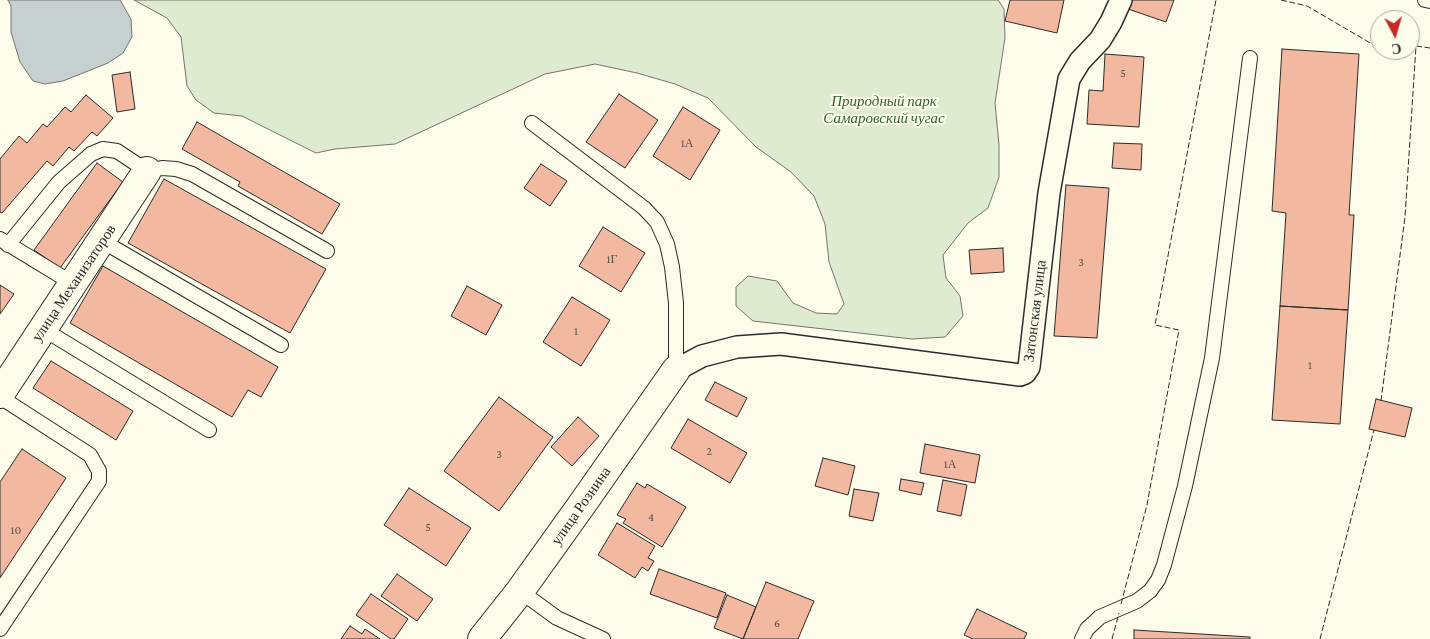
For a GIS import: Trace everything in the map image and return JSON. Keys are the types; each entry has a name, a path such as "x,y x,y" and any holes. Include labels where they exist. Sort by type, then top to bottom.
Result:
{"street":[{"name":"Затонская улица","path":"676,370 702,356 737,347 781,344 1020,375 1025,373 1029,367 1049,193 1069,79 1080,61 1100,40 1121,0"},
{"name":"улица Механизаторов","path":"0,396 72,283 147,172"},
{"name":"улица Рознина","path":"482,639 520,591 584,503 676,370"}],"lane":[{"path":"1425,0 1430,2"},
{"path":"1082,639 1087,629 1100,617 1137,601 1150,591 1158,580 1164,566 1212,358 1250,58"},
{"path":"532,123 644,208 657,222 667,244 672,267 676,303 676,370"},
{"path":"72,283 4,242 59,182 91,154 103,149 117,151 147,172 162,168 176,169 192,174 327,251"},
{"path":"102,241 280,345"},
{"path":"43,330 209,430"},
{"path":"0,396 90,455 100,471 99,481 0,628"},
{"path":"520,591 557,618 604,639"}],"green space":[{"name":"Природный парк Самаровский чугас","path":"134,0 998,0 1004,9 1005,38 995,103 999,145 999,177 988,208 968,223 943,255 946,278 960,296 963,316 945,337 912,339 753,321 736,306 736,287 748,276 777,281 793,303 816,313 837,314 844,304 829,262 825,224 814,196 791,172 756,147 708,98 675,84 595,64 545,74 395,144 335,149 316,153 242,116 214,113 196,100 187,86 181,37 167,18"}],"shaded area":[{"path":"8,0 120,0 131,19 132,37 123,53 108,63 63,81 45,84 33,81 20,62 11,32 11,6"}],"building":[{"path":"1010,0 1064,0 1057,33 1005,21"},
{"path":"1131,0 1174,0 1166,22 1128,9"},
{"path":"1282,49 1359,54 1349,215 1354,215 1348,310 1280,306 1286,213 1272,211"},
{"path":"1105,54 1144,57 1139,127 1087,124 1089,90 1103,91"},
{"path":"130,72 135,109 117,112 112,75"},
{"path":"619,94 658,120 625,168 586,142"},
{"path":"86,95 113,118 97,136 92,132 74,151 69,147 53,166 47,161 2,213 0,212 0,159 19,136 27,143 43,124 47,127 65,107 71,112"},
{"path":"683,107 720,130 690,180 653,156"},
{"path":"197,122 340,204 322,234 238,186 240,182 182,149"},
{"path":"1114,143 1142,144 1141,170 1112,168"},
{"path":"97,163 123,182 60,268 34,250"},
{"path":"541,164 567,181 550,206 524,188"},
{"path":"164,179 326,269 290,333 128,243"},
{"path":"1066,185 1109,188 1097,338 1054,336"},
{"path":"603,227 645,253 621,292 579,266"},
{"path":"1003,248 1004,272 971,274 969,250"},
{"path":"103,266 278,367 261,397 248,390 232,417 70,323"},
{"path":"0,285 14,294 0,314"},
{"path":"467,286 502,305 486,335 451,316"},
{"path":"572,297 610,320 581,366 543,342"},
{"path":"1280,306 1348,310 1340,424 1272,420"},
{"path":"51,361 133,411 116,440 33,388"},
{"path":"715,382 747,398 737,417 705,400"},
{"path":"499,397 553,437 499,511 444,471"},
{"path":"1376,399 1412,408 1405,437 1369,429"},
{"path":"578,417 599,436 572,466 551,447"},
{"path":"688,419 747,453 730,483 671,448"},
{"path":"925,444 980,455 975,483 920,473"},
{"path":"22,449 66,478 0,578 0,482"},
{"path":"823,458 855,466 848,495 815,486"},
{"path":"901,479 924,483 921,495 899,490"},
{"path":"943,480 967,485 961,516 937,511"},
{"path":"637,483 645,488 647,484 686,507 662,547 623,523 626,519 617,515"},
{"path":"409,488 471,528 446,566 384,525"},
{"path":"854,489 879,493 873,521 849,516"},
{"path":"617,523 655,546 648,558 654,561 648,571 642,567 635,578 598,555"},
{"path":"659,569 726,593 717,618 650,594"},
{"path":"397,574 433,599 417,621 381,596"},
{"path":"766,582 814,601 798,639 743,639"},
{"path":"371,594 408,619 394,639 391,639 356,615"},
{"path":"727,595 756,607 743,639 714,628"},
{"path":"977,609 1027,633 1024,639 973,639 964,635"},
{"path":"350,626 362,634 365,629 380,639 341,639"},
{"path":"1134,630 1250,637 1250,639 1134,639"}],"fence":[{"path":"1121,604 1147,505 1179,330 1155,325 1216,0"},
{"path":"1281,0 1307,6 1370,43"},
{"path":"1381,401 1405,217 1416,46 1430,48"},
{"path":"1320,639 1374,430"},
{"path":"1112,639 1119,613"}]}
